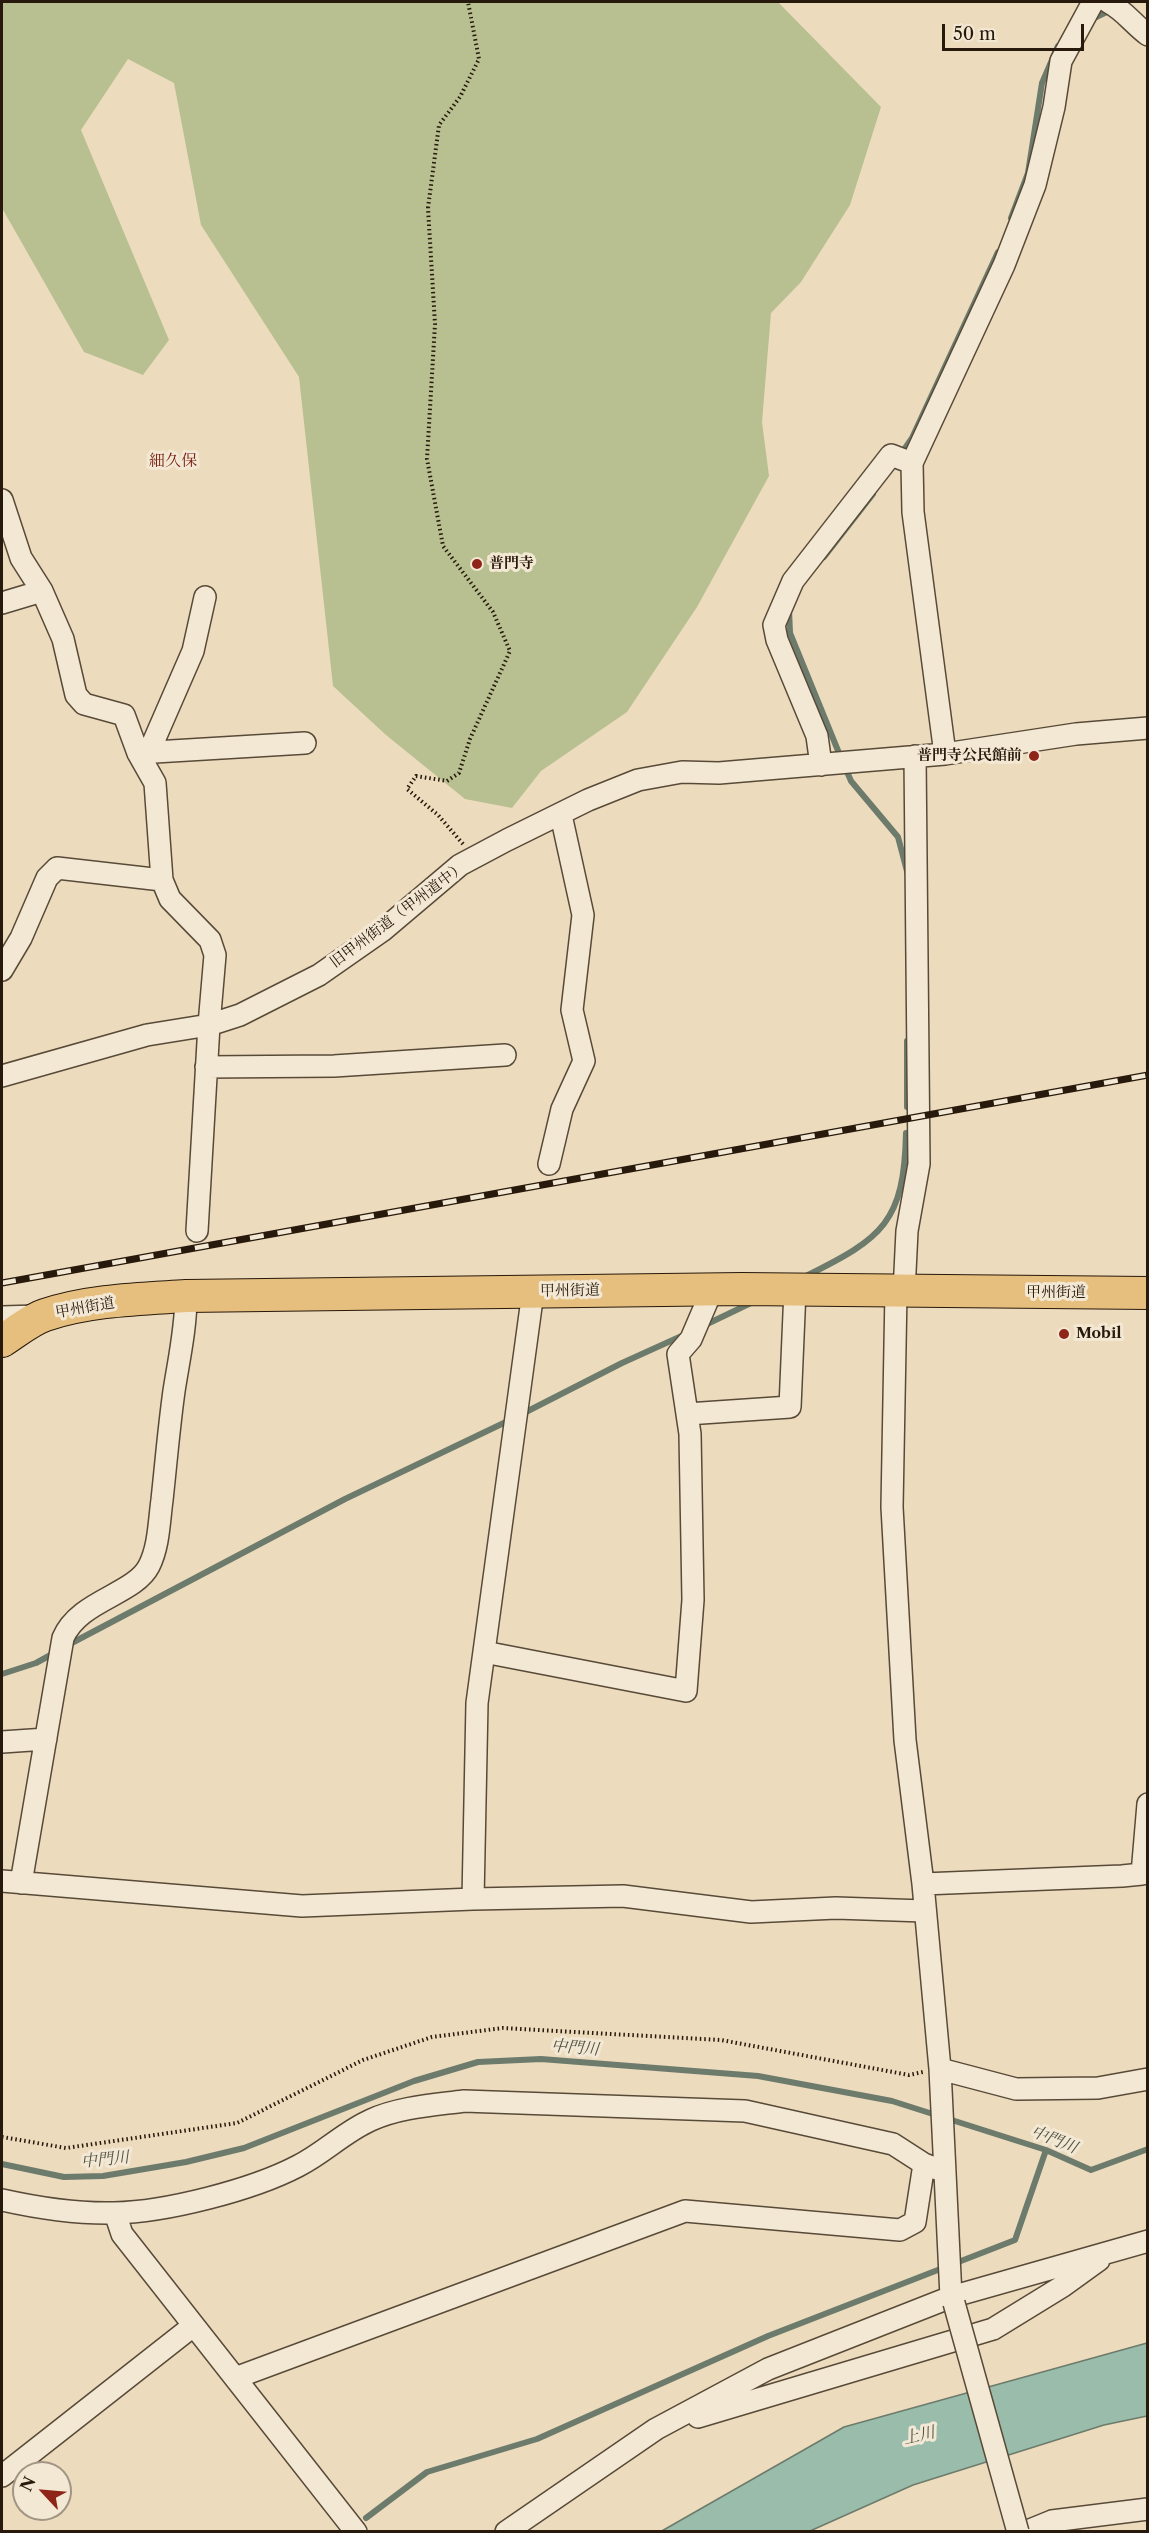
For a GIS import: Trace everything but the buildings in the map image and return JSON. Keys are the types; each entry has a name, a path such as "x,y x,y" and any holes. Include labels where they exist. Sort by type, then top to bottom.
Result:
{"highway":[{"name":"甲州街道","path":"2,1341 42,1316 94,1305 186,1296 533,1292 718,1298 795,1290 1148,1293"}],"street":[{"path":"825,765 817,736 777,640 774,625 793,581 904,460 1005,265 1035,186 1054,107 1061,61 1090,6"},
{"path":"1116,6 1148,35"},
{"path":"904,460 945,754"},
{"path":"2,500 21,558 42,591 63,639 76,695 84,704 124,715 143,752 155,783 162,880 170,899 196,922 210,940 215,955 208,1025 197,1231"},
{"path":"2,603 42,591"},
{"path":"143,752 193,651 205,597"},
{"path":"1018,2532 951,2293 937,2166 940,2077 922,1884 905,1740 892,1507 900,1292 907,1231 919,1164 915,756 945,754 1076,734 1148,728"},
{"path":"143,752 305,743"},
{"name":"旧甲州街道（甲州道中）","path":"2,1076 147,1035 208,1025 240,1015 319,975 382,931 460,866 588,800 638,780 682,772 719,773 915,756"},
{"path":"549,1164 562,1109 584,1061 572,1010 583,915 561,815"},
{"path":"2,970 21,938 48,878 57,868 162,880"},
{"path":"206,1067 334,1066 505,1055"},
{"path":"687,1414 790,1407 795,1290"},
{"path":"473,1899 477,1703 533,1292"},
{"path":"186,1296 186,1320 174,1390 157,1541 148,1568 137,1578 77,1617 68,1626 63,1638 46,1739 11,1882 302,1906 623,1896 751,1912 836,1908 924,1911"},
{"path":"484,1652 686,1691 693,1600 690,1434 678,1354 691,1340 718,1298"},
{"path":"2,1317 42,1316"},
{"path":"2,1742 46,1739"},
{"path":"922,1884 1145,1871 1148,1804"},
{"path":"940,2077 1016,2089 1098,2088 1148,2079"},
{"path":"2,2200 47,2209 115,2213 168,2206 243,2188 298,2166 372,2119 421,2106 464,2101 745,2111 893,2144 937,2166"},
{"path":"235,2378 686,2211 900,2230 915,2222 937,2166"},
{"path":"115,2213 122,2234 356,2532"},
{"path":"506,2532 656,2429 768,2369 951,2293 1148,2241"},
{"path":"656,2429 993,2329 1063,2286 1112,2251"},
{"path":"2,2476 194,2326"},
{"path":"1025,2532 1052,2521 1148,2509"}],"path":[{"path":"468,2 479,58 460,97 439,124 428,208 435,324 427,459 443,546 493,612 510,651 470,740 459,772 447,781 416,776 407,789 438,815 475,858"},
{"path":"2,2137 66,2148 237,2123 363,2060 432,2037 503,2028 722,2040 909,2075 940,2077"}],"shaded area":[{"path":"2,2 778,2 881,107 850,205 801,282 771,313 762,422 769,476 697,607 627,712 541,771 512,808 465,799 386,735 333,686 299,377 201,225 174,83 128,59 81,130 169,340 143,375 84,352 2,208"}],"water":[{"name":"上川","path":"1147,2343 1147,2416 1104,2425 913,2485 810,2531 660,2532 844,2427"}],"waterway":[{"path":"1090,20 1111,10"},
{"path":"1011,218 1028,173 1042,83 1058,46"},
{"path":"901,454 912,438 998,252"},
{"path":"824,557 873,494"},
{"path":"789,610 790,633 841,758"},
{"path":"845,767 851,781 898,837 908,875"},
{"path":"907,1041 907,1107"},
{"path":"806,1276 854,1250 871,1238 884,1224 894,1207 900,1188 906,1133"},
{"path":"703,1326 753,1302"},
{"path":"522,1414 622,1363 686,1334"},
{"path":"68,1645 345,1499 510,1420"},
{"path":"2,1674 36,1663 56,1652"},
{"name":"中門川","path":"2,2164 64,2177 103,2176 186,2162 244,2148 414,2081 478,2062 541,2059 758,2076 892,2101 1046,2150 1091,2170 1148,2149"},
{"path":"366,2518 427,2472 537,2439 768,2336 1015,2240 1046,2150"}],"railway":[{"path":"2,1283 1148,1075"}],"place":[{"name":"普門寺","path":"477,564"},
{"name":"普門寺公民館前","path":"1034,756"},
{"name":"Mobil","path":"1064,1334"}],"district":[{"name":"細久保","path":"173,461"}]}
